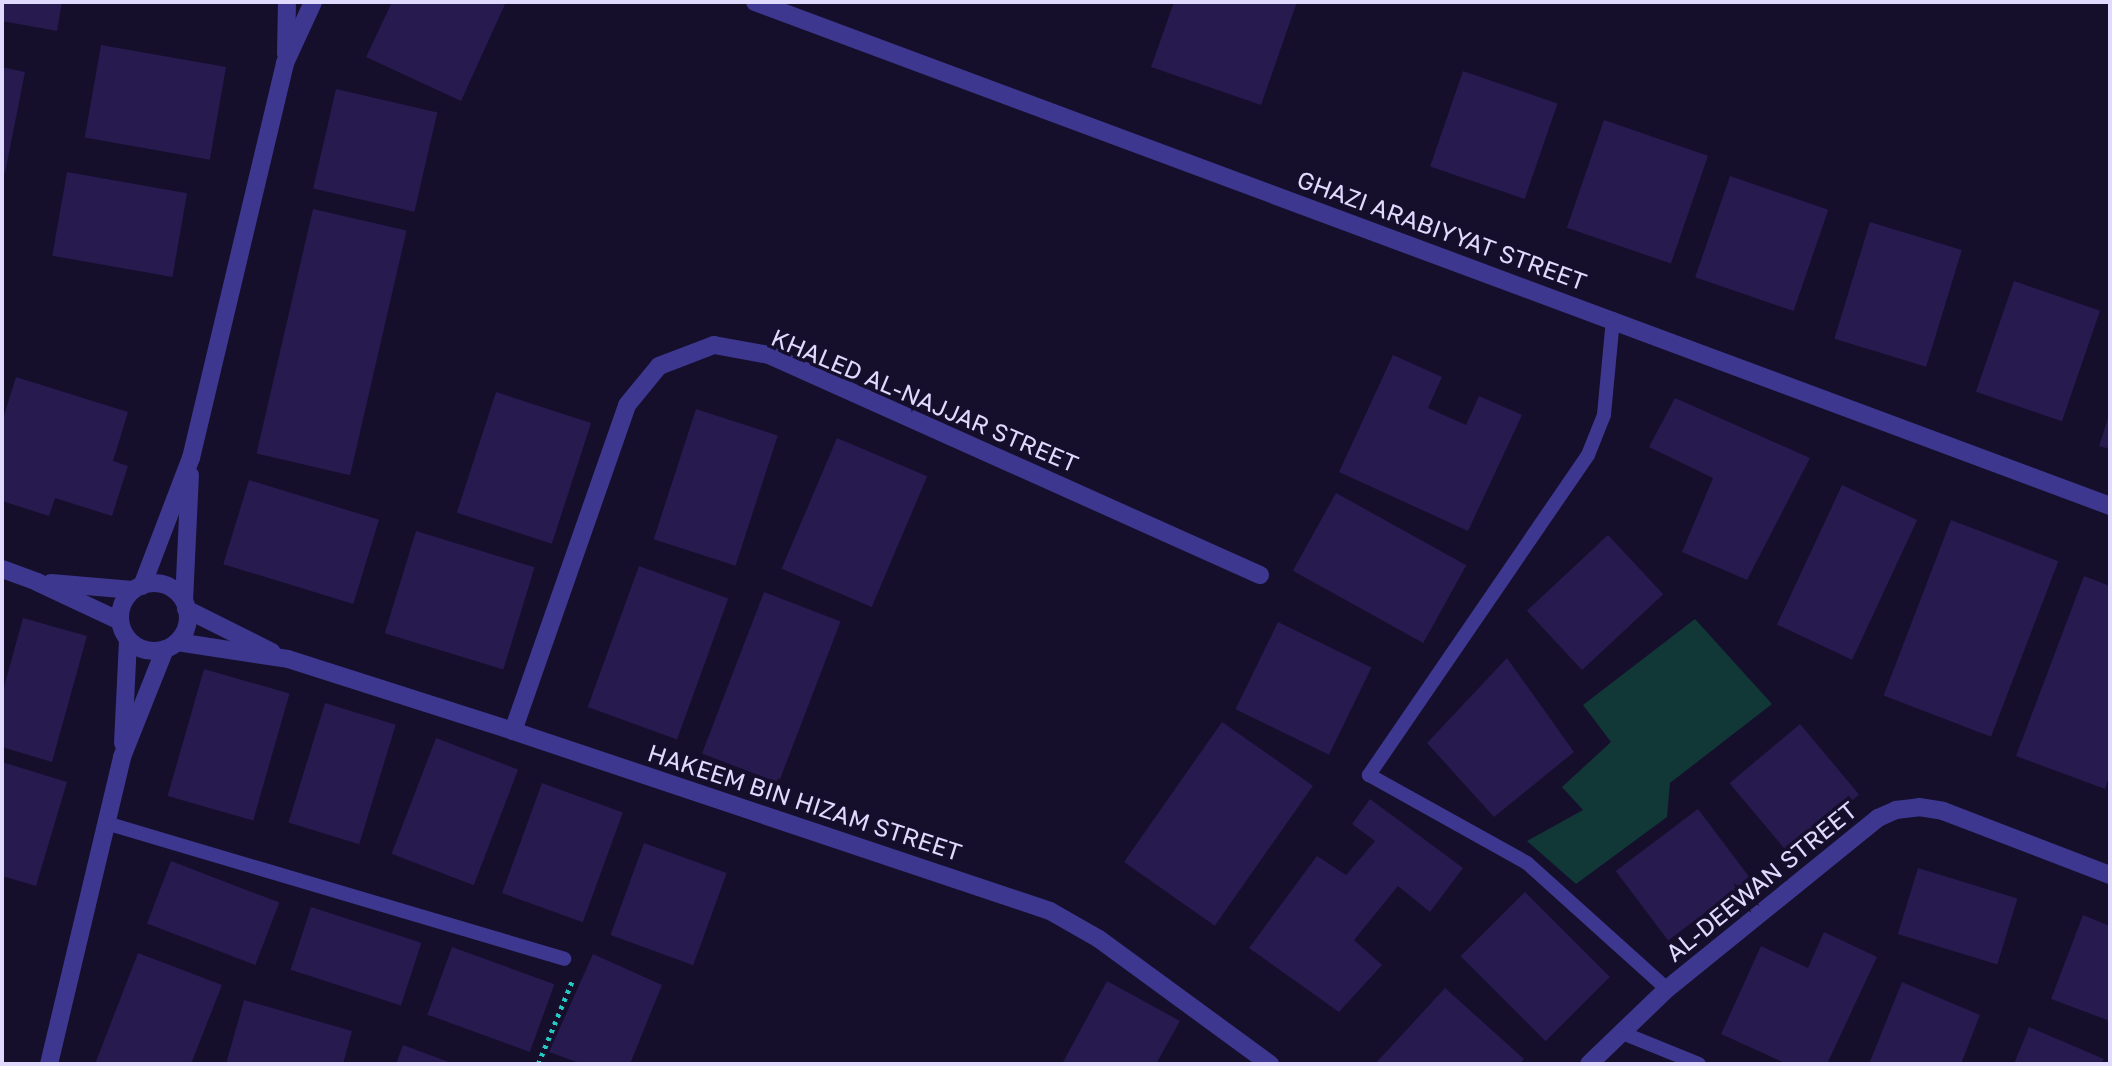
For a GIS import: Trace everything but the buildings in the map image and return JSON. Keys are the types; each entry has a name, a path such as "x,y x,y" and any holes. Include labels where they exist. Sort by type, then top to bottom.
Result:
{"street":[{"path":"285,63 287,2"},
{"path":"122,757 128,640 120,621 125,600 138,588 191,458 285,63 313,2"},
{"name":"GHAZI ARABIYYAT STREET","path":"755,2 2110,506"},
{"name":"KHALED AL-NAJJAR STREET","path":"513,731 627,405 660,366 714,345 769,355 1260,575"},
{"path":"49,1064 122,757 171,646 187,624 185,605 191,458"},
{"path":"2,569 37,582 120,621"},
{"path":"37,582 138,588 165,586 185,605"},
{"name":"HAKEEM BIN HIZAM STREET","path":"185,605 288,659 513,731 1050,911 1099,939 1270,1064"},
{"path":"128,640 145,650 171,646"},
{"name":"HAKEEM BIN HIZAM STREET","path":"171,646 288,659"},
{"name":"AL-DEEWAN STREET","path":"1588,1064 1667,989 1878,818 1896,810 1919,807 1943,811 2110,875"}],"lane":[{"path":"1613,320 1604,415 1588,456 1368,775 1527,863 1667,989"},
{"path":"106,823 564,959"},
{"path":"1620,1032 1699,1064"}],"path":[{"path":"538,1064 580,963 564,959"}],"green space":[{"path":"1695,619 1772,704 1670,783 1667,817 1576,884 1527,841 1583,810 1562,787 1611,742 1583,705"}]}
